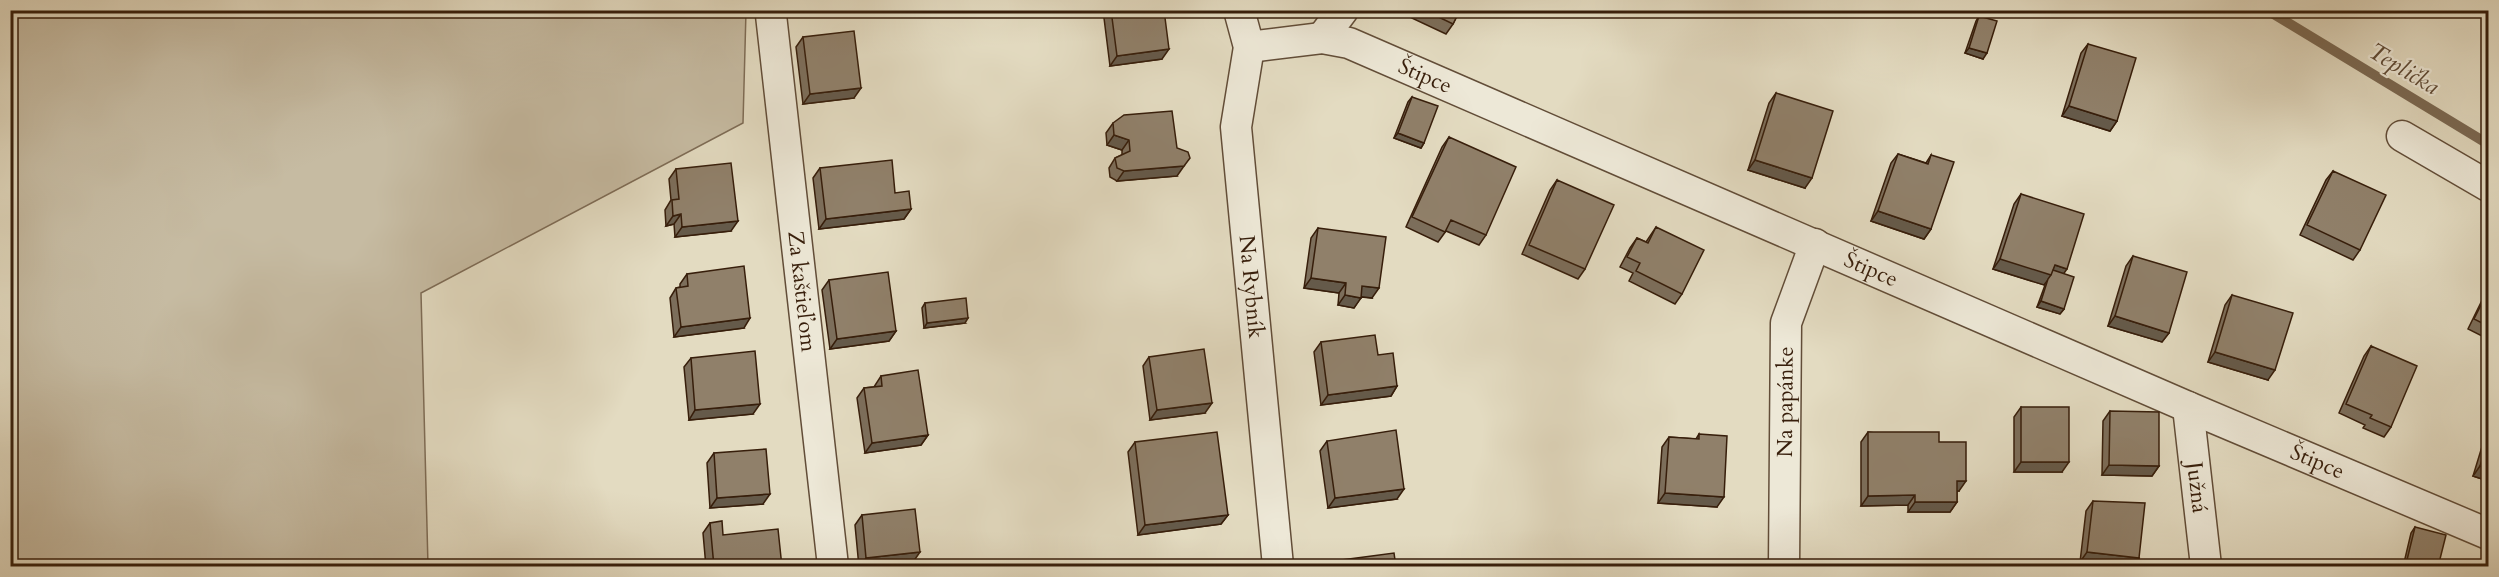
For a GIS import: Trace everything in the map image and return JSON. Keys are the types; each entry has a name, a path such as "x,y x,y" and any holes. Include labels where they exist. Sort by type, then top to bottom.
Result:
{"street":[{"name":"Na Rybník","path":"1239,10 1249,47 1236,127 1278,567"},
{"path":"1322,38 1343,10"},
{"name":"Za kaštieľom","path":"771,15 832,567"},
{"name":"Štipce","path":"1249,47 1322,38 1349,43 2188,407 2488,534"},
{"path":"2402,136 2488,186"},
{"name":"Na papánke","path":"1784,567 1786,322 1815,244"},
{"name":"Južná","path":"2188,407 2206,567"}],"shaded area":[{"path":"10,11 746,11 743,123 421,293 428,566 11,566"}],"building":[{"path":"1111,10 1164,10 1169,49 1117,56"},
{"path":"1424,10 1460,10 1453,24"},
{"path":"1979,16 1997,21 1987,53 1969,48"},
{"path":"854,31 861,88 810,94 803,37"},
{"path":"2088,44 2136,58 2117,121 2069,106"},
{"path":"1776,93 1833,111 1812,178 1755,160"},
{"path":"1412,97 1438,106 1424,143 1398,133"},
{"path":"1172,111 1177,148 1188,152 1190,158 1184,166 1124,171 1117,168 1115,158 1130,151 1129,140 1114,135 1113,123 1124,115"},
{"path":"1449,137 1516,167 1486,235 1451,220 1445,232 1412,217"},
{"path":"1898,154 1928,164 1931,155 1954,162 1931,229 1878,211"},
{"path":"892,160 895,193 909,191 911,209 826,219 820,168"},
{"path":"731,163 738,221 682,227 681,214 673,216 672,200 679,199 676,169"},
{"path":"2333,171 2386,195 2360,250 2307,225"},
{"path":"1557,180 1614,205 1585,269 1529,245"},
{"path":"2021,194 2084,214 2067,269 2055,265 2051,275 2000,259"},
{"path":"1656,227 1704,250 1682,294 1636,271 1640,263 1627,257 1637,238 1648,243"},
{"path":"1318,228 1386,237 1379,288 1362,286 1361,298 1345,295 1346,283 1311,278"},
{"path":"2133,256 2187,272 2169,333 2115,316"},
{"path":"744,266 750,318 681,327 676,288 688,286 687,274"},
{"path":"2053,270 2074,277 2064,309 2041,301"},
{"path":"888,272 896,331 837,339 829,280"},
{"path":"2488,291 2488,326 2474,319"},
{"path":"2232,295 2293,313 2275,370 2215,352"},
{"path":"966,298 968,318 927,323 925,303"},
{"path":"1375,335 1378,355 1393,353 1397,386 1328,395 1321,342"},
{"path":"2371,346 2417,366 2391,427 2370,418 2372,415 2346,404"},
{"path":"1204,349 1212,403 1157,410 1149,357"},
{"path":"755,351 760,404 695,410 691,358"},
{"path":"918,370 928,435 872,443 864,388 882,386 881,376"},
{"path":"2021,407 2069,407 2069,462 2021,462"},
{"path":"2110,411 2159,412 2159,466 2109,465"},
{"path":"1396,430 1404,489 1335,498 1327,441"},
{"path":"1217,432 1228,515 1145,525 1135,442"},
{"path":"1868,432 1939,432 1939,442 1966,442 1966,481 1957,481 1957,502 1915,502 1915,495 1868,496"},
{"path":"1699,434 1727,436 1724,497 1665,493 1669,437 1699,439"},
{"path":"2488,439 2488,469 2480,466"},
{"path":"766,449 770,494 717,498 714,453"},
{"path":"2093,501 2145,503 2139,558 2087,552"},
{"path":"915,509 920,552 866,558 862,515"},
{"path":"722,521 723,535 778,529 782,567 714,567 710,523"},
{"path":"2415,527 2446,535 2438,567 2417,567 2406,564"},
{"path":"1394,553 1396,567 1343,567 1342,560"},
{"path":"1228,560 1229,567 1184,567"}],"waterway":[{"name":"Teplička","path":"2267,10 2488,144"}]}
